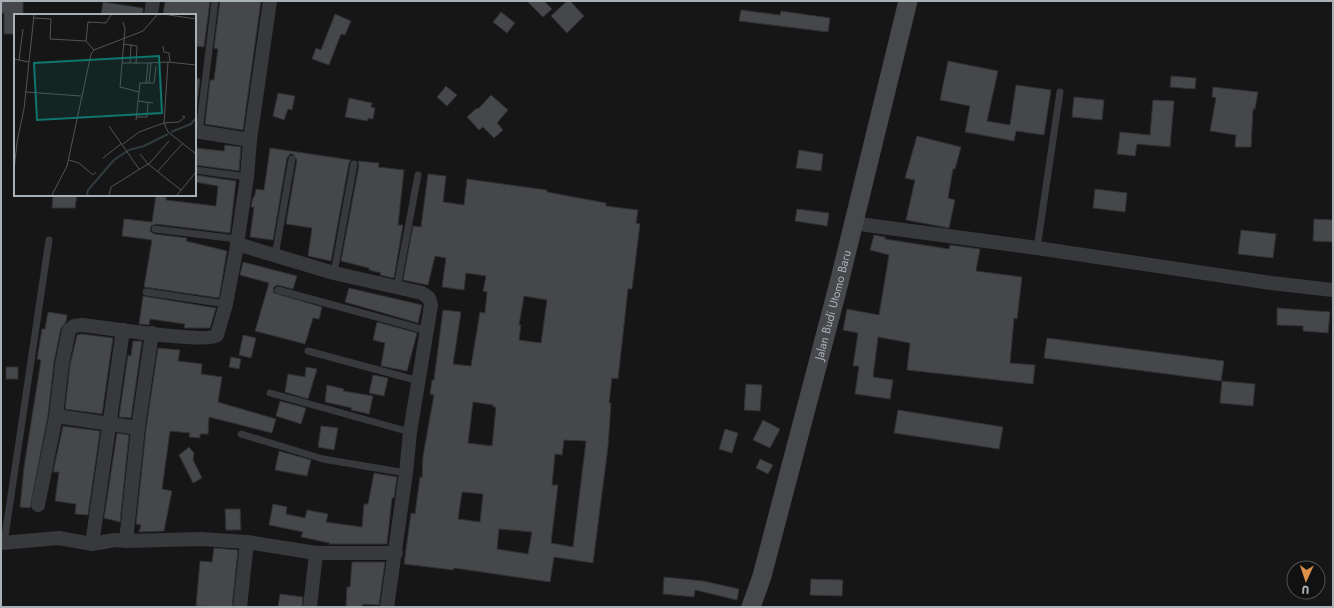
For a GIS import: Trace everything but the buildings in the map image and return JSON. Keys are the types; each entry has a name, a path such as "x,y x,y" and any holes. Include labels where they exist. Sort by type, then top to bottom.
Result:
{"street":[{"path":"151,14 153,1"},
{"path":"38,505 56,416 62,364 69,330 82,324 187,337 214,337 219,330 226,304 248,177 250,140 270,1"},
{"name":"Jalan Budi Utomo Baru","path":"751,607 764,568 838,283 908,1"},
{"path":"197,131 250,140"},
{"path":"852,223 1037,248 1271,283 1333,290"},
{"path":"237,241 275,256 334,272 422,292 429,298 431,305 428,331 410,432 396,553 387,607"},
{"path":"92,544 122,330"},
{"path":"126,541 138,428 152,333"},
{"path":"56,416 138,428"},
{"path":"3,543 59,538 92,544 115,540 201,539 247,542 316,553 396,553"},
{"path":"240,607 247,542"},
{"path":"310,607 316,553"}],"lane":[{"path":"197,131 215,1"},
{"path":"1037,248 1060,92"},
{"path":"275,256 292,159"},
{"path":"334,272 354,164"},
{"path":"196,170 248,177"},
{"path":"397,287 418,174"},
{"path":"155,229 237,241"},
{"path":"3,543 49,240"},
{"path":"278,290 428,331"},
{"path":"146,292 226,304"},
{"path":"308,351 419,381"},
{"path":"270,393 410,432"},
{"path":"241,434 323,459 406,473"}]}
